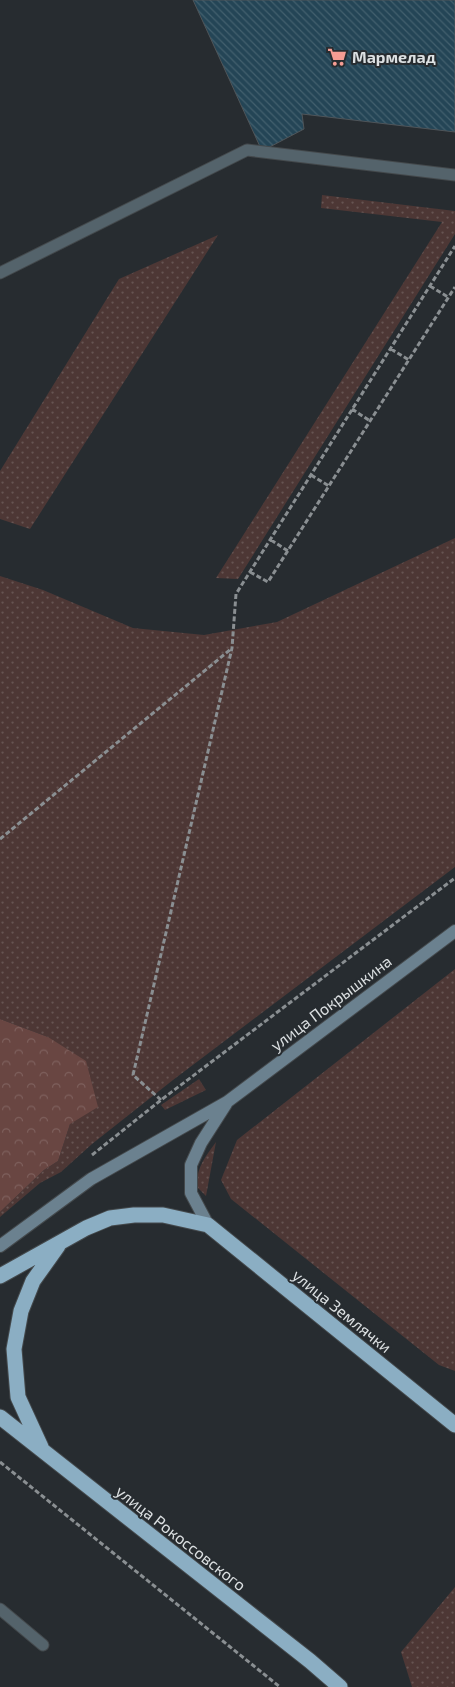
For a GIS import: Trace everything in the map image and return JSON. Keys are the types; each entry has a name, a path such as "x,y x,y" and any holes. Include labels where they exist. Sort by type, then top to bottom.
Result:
{"highway":[{"path":"0,1276 86,1228 110,1218 134,1215 163,1215 208,1225"},
{"name":"улица Землячки","path":"208,1225 455,1425"},
{"path":"42,1451 18,1397 14,1349 21,1311 33,1281 62,1241"},
{"name":"улица Рокоссовского","path":"0,1417 340,1687"}],"main road":[{"name":"улица Покрышкина","path":"227,1102 455,931"},
{"path":"208,1225 191,1193 191,1164 227,1102"},
{"path":"0,1246 91,1179 227,1102"}],"lane":[{"path":"0,273 247,150 455,175"},
{"path":"0,1609 43,1645"}],"path":[{"path":"455,246 236,594 232,648 133,1075 161,1100 455,878"},
{"path":"430,286 448,298"},
{"path":"250,572 268,582 455,287"},
{"path":"391,349 409,360"},
{"path":"352,409 370,421"},
{"path":"311,476 329,486"},
{"path":"271,540 288,551"},
{"path":"0,839 232,648"},
{"path":"0,1462 280,1687"}],"shaded area":[{"path":"322,195 455,211 455,234 238,579 216,578 442,222 321,208"},
{"path":"218,235 30,529 0,519 0,471 119,279"},
{"path":"455,538 455,867 173,1080 92,1144 61,1172 40,1183 0,1217 0,1212 44,1170 58,1161 70,1124 48,1037 0,1019 0,576 43,590 133,628 204,635 277,622"},
{"path":"455,969 455,1371 439,1365 231,1199 221,1180 237,1140"},
{"path":"199,1079 206,1090 165,1110 161,1105"},
{"path":"216,1142 206,1196 197,1187 198,1174 205,1158"},
{"path":"455,1587 455,1687 412,1687 401,1652"}],"green space":[{"path":"0,1019 48,1037 86,1061 98,1107 70,1124 58,1161 44,1170 0,1212"}],"building":[{"name":"Мармелад","path":"193,0 455,0 455,132 302,114 304,129 262,151"}],"place":[{"name":"Мармелад","path":"337,57"}]}
